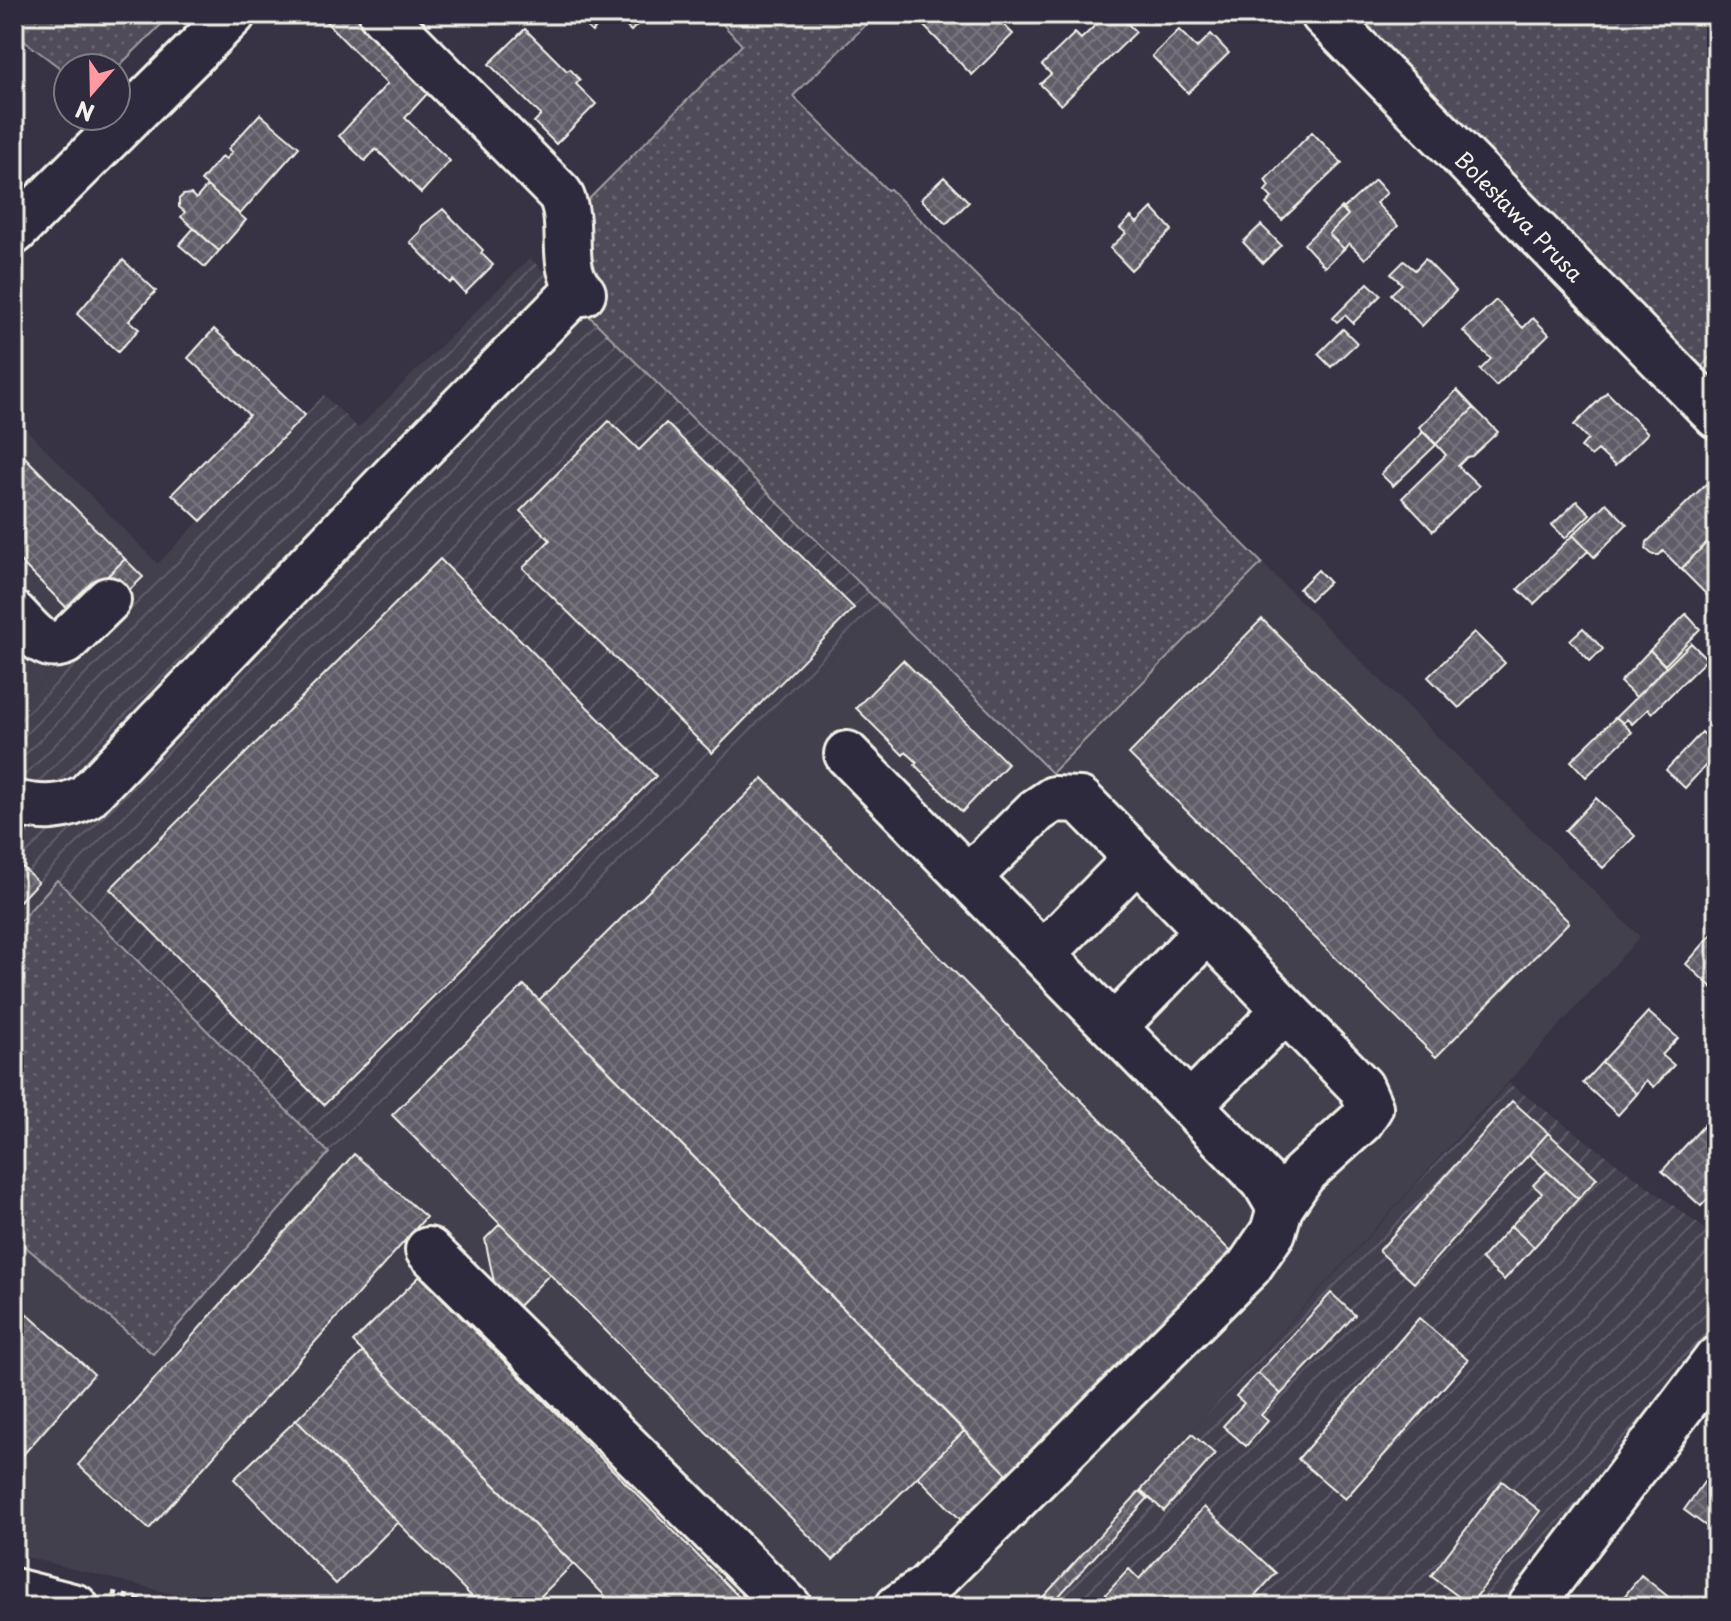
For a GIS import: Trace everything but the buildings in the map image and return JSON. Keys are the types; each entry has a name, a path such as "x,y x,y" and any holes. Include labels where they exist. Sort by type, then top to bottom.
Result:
{"street":[{"path":"14,232 233,14"},
{"path":"14,803 47,808 71,806 87,796 400,470 581,291 571,277 566,205 560,194 382,14"},
{"name":"Bolesława Prusa","path":"1323,14 1717,416"},
{"path":"14,614 40,640 57,645 65,642 108,600"},
{"path":"847,754 1264,1181 1280,1208"},
{"path":"898,1607 926,1588 1249,1267 1273,1232 1280,1208 1303,1174 1361,1121 1370,1107 1361,1087 1080,800 1054,799 1036,811 968,878"},
{"path":"1043,954 1137,858"},
{"path":"1114,1027 1207,931"},
{"path":"1190,1105 1284,1011"},
{"path":"428,1250 789,1607"},
{"path":"1530,1607 1717,1359"},
{"path":"14,1591 76,1607"}],"shaded area":[{"path":"14,14 172,14 132,53 52,52 52,62 14,33"},
{"path":"727,14 877,14 793,96 887,190 890,189 1262,563 1052,773 581,308 585,203 742,45 720,21"},
{"path":"1342,14 1717,14 1717,358 1709,358 1701,368 1689,369"},
{"path":"530,258 883,606 329,1153 58,881 14,928 14,710 324,395 358,428"},
{"path":"14,417 158,564 14,710"},
{"path":"1262,563 1640,937 1031,1607 225,1607 14,1554 14,1237 153,1354 329,1153 883,606 1052,773"},
{"path":"57,880 329,1153 153,1354 14,1237 14,928"},
{"path":"1509,1083 1717,1238 1717,1337 1511,1607 1031,1607"}]}
